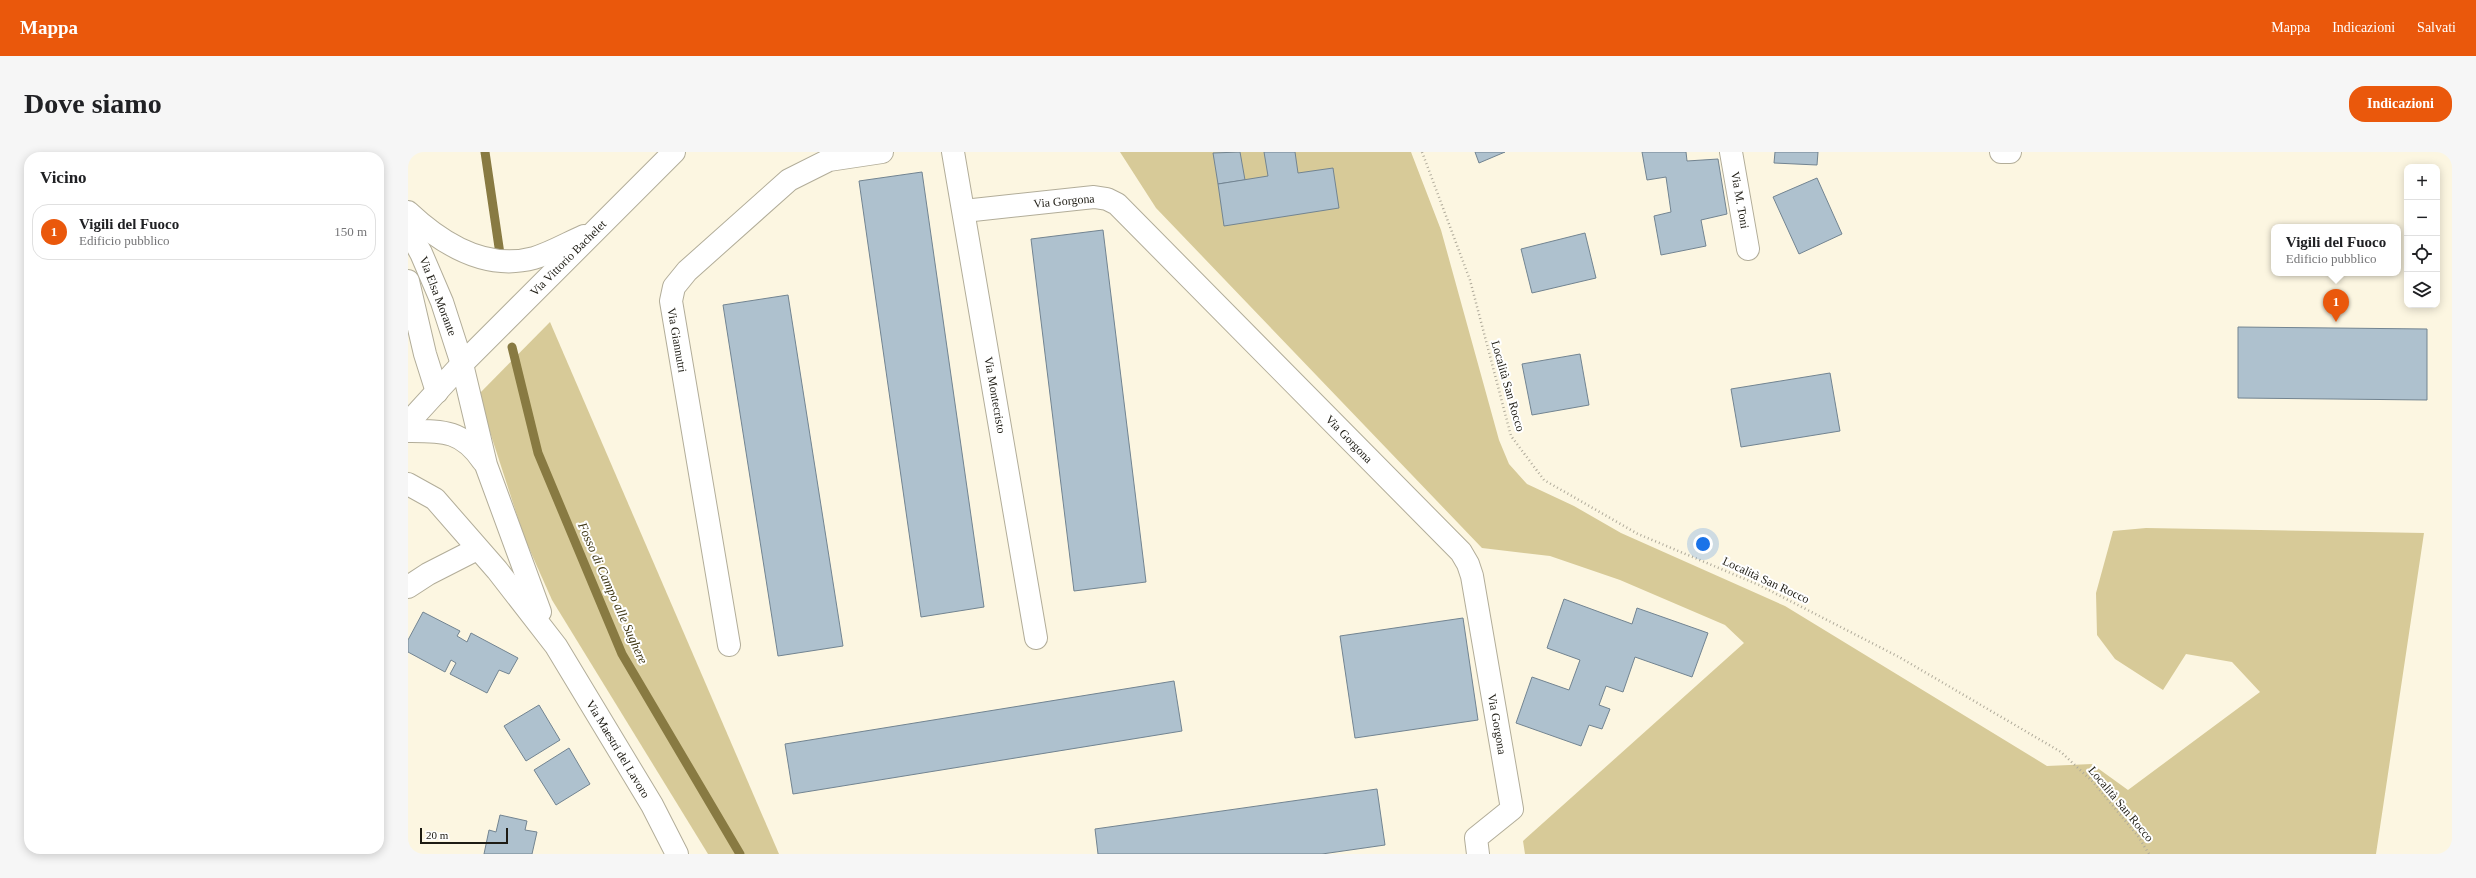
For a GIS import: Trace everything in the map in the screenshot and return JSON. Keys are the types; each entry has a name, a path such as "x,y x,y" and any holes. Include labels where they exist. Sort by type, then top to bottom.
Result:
{"street":[{"name":"Via Vittorio Bachelet","path":"408,423 462,364 674,152"},
{"name":"Via Giannutri","path":"729,645 671,301 674,287 686,271 789,180 829,160 882,152"},
{"name":"Via Montecristo","path":"953,152 1036,638"},
{"name":"Via M. Toni","path":"1732,152 1748,249"},
{"path":"2001,152 2010,152"},
{"name":"Via Gorgona","path":"964,211 1094,197 1107,199 1117,204 1461,552 1468,564 1472,576 1512,809 1476,838 1478,854"},
{"path":"408,212 423,227 452,246 476,256 505,261 534,258 595,232"},
{"name":"Via Elsa Morante","path":"408,230 421,253 442,302 462,364"},
{"name":"Via Elsa Morante","path":"408,281 425,354 437,392"},
{"name":"Via Maestri del Lavoro","path":"462,364 469,401 486,465 535,602 556,646 652,805 677,854"},
{"name":"Via Maestri del Lavoro","path":"408,431 437,431 459,436 473,446 486,465"},
{"name":"Via Maestri del Lavoro","path":"411,481 435,499 477,548 556,646"},
{"path":"408,587 428,574 477,548"}],"path":[{"name":"Località San Rocco","path":"1422,152 1470,280 1511,436 1544,480 1638,534 1759,585 1899,657 2061,752 2093,782 2138,836 2149,854"}],"shaded area":[{"path":"1120,152 1411,152 1441,230 1499,440 1509,464 1527,484 1574,506 1621,533 1785,606 2047,766 2092,764 2128,790 2260,692 2232,662 2186,654 2163,690 2115,659 2097,635 2096,593 2113,531 2146,528 2424,533 2376,854 1525,854 1523,841 1744,643 1725,625 1620,580 1550,556 1482,548 1156,208"},
{"path":"550,322 779,854 708,854 552,600 524,537 478,395"}],"building":[{"path":"1240,152 1245,180 1218,184 1213,153"},
{"path":"1264,152 1295,152 1298,173 1333,168 1339,208 1224,226 1218,184 1268,176"},
{"path":"1475,152 1505,152 1479,163"},
{"path":"1642,152 1686,152 1687,161 1718,159 1727,214 1701,220 1706,246 1661,255 1654,216 1671,212 1666,177 1647,180"},
{"path":"1775,152 1818,152 1817,165 1774,163"},
{"path":"922,172 984,607 921,617 859,181"},
{"path":"1817,178 1842,234 1799,254 1773,197"},
{"path":"1103,230 1146,582 1074,591 1031,239"},
{"path":"1585,233 1596,278 1532,293 1521,249"},
{"path":"788,295 843,646 778,656 723,305"},
{"path":"2238,327 2427,329 2427,400 2238,398"},
{"path":"1580,354 1589,405 1532,415 1522,364"},
{"path":"1830,373 1840,431 1741,447 1731,389"},
{"path":"1564,599 1632,624 1637,608 1708,633 1692,677 1635,657 1623,692 1606,686 1599,705 1610,709 1602,729 1589,725 1581,746 1516,723 1532,677 1569,690 1580,660 1547,648"},
{"path":"423,612 460,631 457,636 467,642 471,633 518,658 509,674 499,670 487,693 450,674 456,663 451,660 445,672 408,652 408,640"},
{"path":"1463,618 1478,720 1355,738 1340,636"},
{"path":"1174,681 1182,731 793,794 785,744"},
{"path":"539,705 560,740 526,761 504,726"},
{"path":"569,748 590,784 556,805 534,770"},
{"path":"1377,789 1385,845 1322,854 1098,854 1095,829"},
{"path":"500,815 527,821 525,830 537,832 532,854 484,854 489,830 496,832"}],"waterway":[{"name":"Fosso di Campo alle Sughere","path":"485,152 500,254"},
{"name":"Fosso di Campo alle Sughere","path":"512,347 538,453 622,654 740,854"}],"place":[{"name":"Vigili del Fuoco","path":"2336,322"}]}
